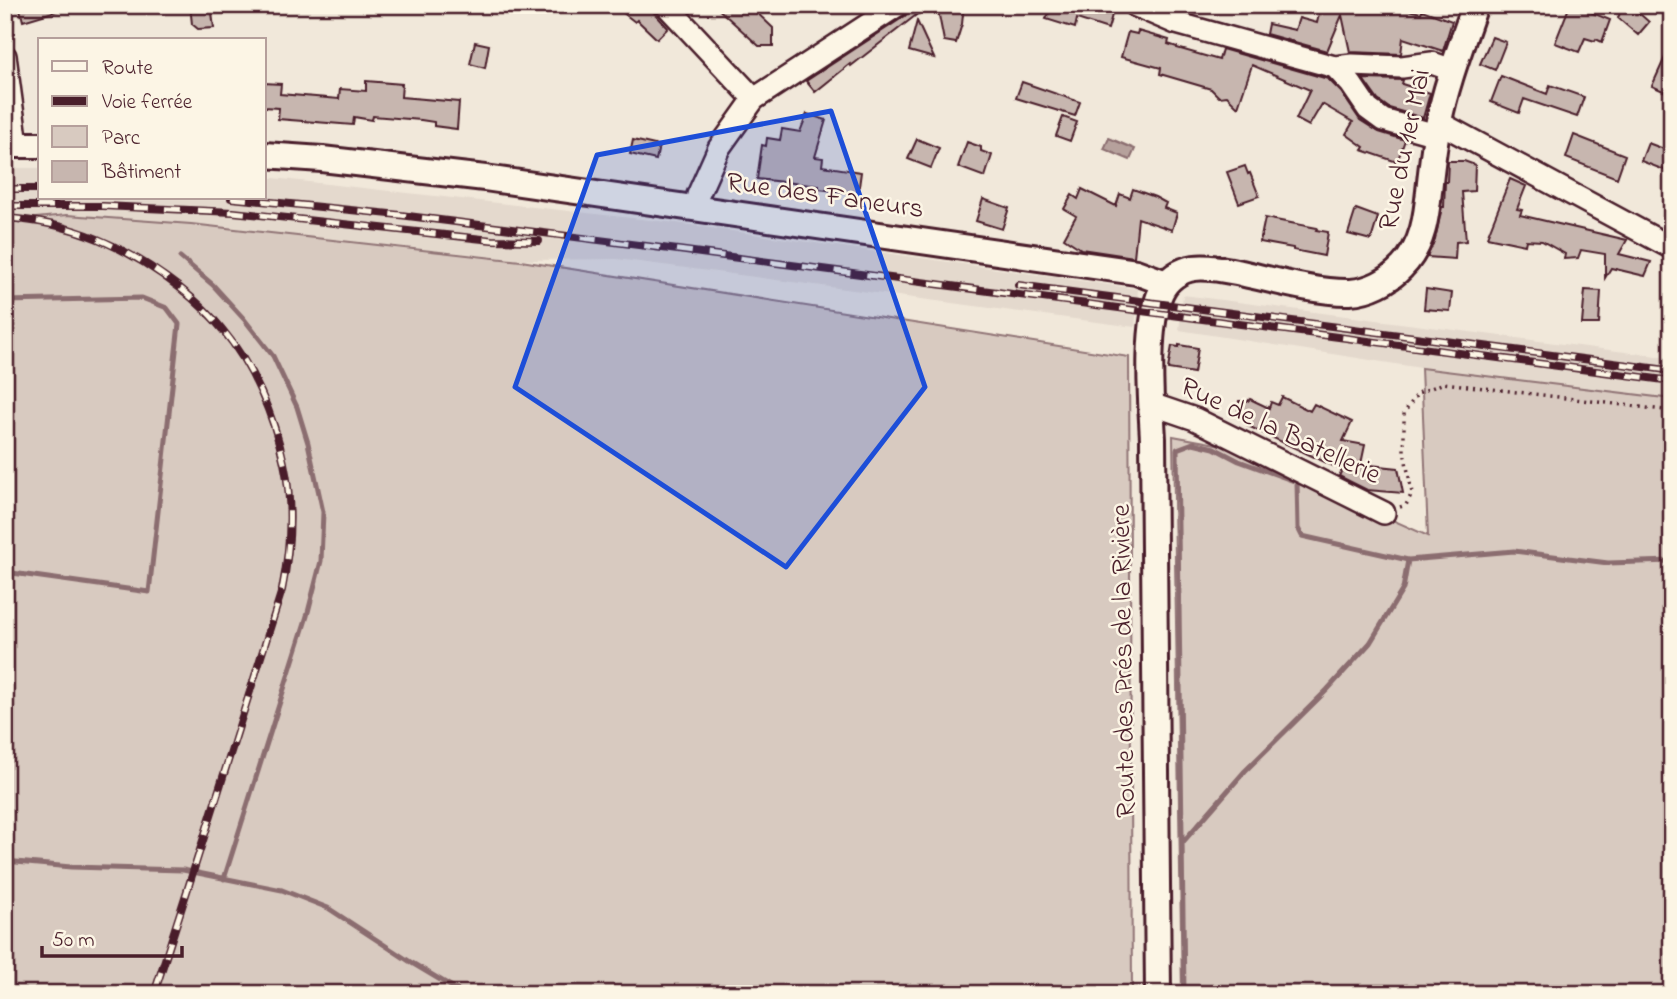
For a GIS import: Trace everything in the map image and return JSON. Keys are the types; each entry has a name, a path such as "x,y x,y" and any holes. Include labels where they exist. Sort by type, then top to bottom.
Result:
{"street":[{"path":"666,5 754,99"},
{"path":"695,208 719,148 754,99 898,5"},
{"path":"1135,5 1176,23 1335,67 1402,67 1432,63 1452,70"},
{"name":"Rue du 1er Mai","path":"1166,283 1180,272 1196,267 1352,292 1370,288 1402,268 1416,248 1422,233 1437,128 1452,70 1475,5"},
{"path":"5,56 16,130 21,145"},
{"path":"1335,67 1368,109 1383,120 1437,128 1672,248"},
{"name":"Rue des Faneurs","path":"266,155 485,178 1136,272 1166,283"},
{"name":"Route des Prés de la Rivière","path":"1158,994 1150,369 1157,303 1166,283"},
{"name":"Rue de la Batellerie","path":"1151,404 1195,419 1384,513"}],"path":[{"path":"1384,513 1406,505 1412,493 1404,452 1404,413 1418,393 1444,383 1672,411"}],"highlighted area":[{"path":"831,111 925,387 786,567 515,387 597,155"}],"shaded area":[{"path":"1109,138 1135,149 1130,160 1104,149"},
{"path":"5,168 38,168 38,200 266,200 266,177 676,223 1138,289 1135,327 617,259 521,260 191,224 5,221"},
{"path":"1183,295 1672,358 1672,399 1421,368 1179,330"}],"green space":[{"path":"67,215 191,224 521,261 1129,357 1132,994 5,994 5,221"},
{"path":"1421,368 1672,399 1672,994 1182,994 1173,436 1227,446 1428,536"}],"building":[{"path":"19,5 63,5 63,9 23,21"},
{"path":"190,5 211,5 214,28 198,29 192,24"},
{"path":"613,5 647,5 668,28 657,39 637,20 635,22"},
{"path":"714,5 749,5 773,28 773,46 759,46"},
{"path":"911,5 929,5 815,92 806,81 905,16"},
{"path":"937,5 964,5 956,43 944,41"},
{"path":"1043,5 1106,5 1114,8 1108,29 1077,19 1075,28 1046,19 1050,11 1043,8"},
{"path":"1321,5 1346,5 1379,11 1380,5 1387,5 1421,13 1422,10 1452,21 1443,51 1403,38 1401,54 1350,52 1342,15 1327,51 1266,34 1268,24 1295,30 1299,18 1317,23"},
{"path":"1570,5 1610,20 1602,42 1585,38 1579,52 1555,43"},
{"path":"1623,5 1630,5 1649,22 1638,35 1618,18"},
{"path":"917,21 934,58 909,51"},
{"path":"1138,31 1169,40 1168,44 1177,48 1219,60 1222,49 1328,79 1341,92 1360,120 1379,132 1405,140 1397,162 1362,150 1364,147 1346,134 1353,122 1322,104 1309,126 1296,119 1310,90 1252,65 1238,107 1227,96 1219,97 1211,89 1160,74 1161,68 1121,57 1128,32 1137,34"},
{"path":"1492,37 1506,42 1495,70 1480,64"},
{"path":"475,42 489,45 485,68 470,64"},
{"path":"1672,42 1672,95 1652,86"},
{"path":"1501,76 1547,94 1550,85 1584,97 1577,117 1524,99 1519,113 1491,102"},
{"path":"1363,79 1403,80 1402,84 1430,93 1423,118 1389,108 1378,100"},
{"path":"366,81 402,84 401,97 459,102 457,129 434,126 434,122 373,116 372,120 354,117 353,125 278,119 279,108 266,107 266,83 281,84 280,94 339,99 340,89 366,91"},
{"path":"1022,82 1080,102 1075,116 1016,98"},
{"path":"807,114 826,120 815,157 823,158 822,166 861,172 858,194 819,189 819,186 757,179 762,145 766,146 767,138 780,140 782,129 800,132"},
{"path":"1063,117 1077,122 1070,141 1056,136"},
{"path":"1574,135 1625,155 1617,178 1566,158"},
{"path":"917,139 939,148 931,168 908,159"},
{"path":"633,140 659,146 656,160 630,154"},
{"path":"967,142 992,155 985,177 958,167"},
{"path":"1648,143 1672,152 1672,173 1641,161"},
{"path":"1448,161 1464,161 1475,165 1474,191 1462,192 1466,241 1456,242 1455,259 1427,257 1444,207"},
{"path":"1245,166 1259,196 1239,203 1227,172"},
{"path":"1510,179 1526,186 1517,209 1522,210 1520,215 1627,240 1619,254 1651,262 1645,276 1611,268 1605,278 1605,254 1581,250 1578,258 1564,259 1565,254 1542,241 1526,240 1525,245 1487,237"},
{"path":"1082,189 1116,206 1120,194 1130,198 1133,189 1155,197 1166,203 1164,208 1177,213 1172,230 1138,218 1134,257 1081,249 1064,238 1076,216 1064,209 1072,195 1078,199"},
{"path":"983,199 1009,208 1002,229 976,221"},
{"path":"1356,209 1378,217 1371,240 1348,234"},
{"path":"1265,218 1328,232 1324,256 1260,242"},
{"path":"1426,289 1452,293 1450,311 1424,309"},
{"path":"1585,290 1601,291 1599,324 1582,324"},
{"path":"1172,346 1198,348 1194,373 1168,369"},
{"path":"1282,397 1310,411 1314,404 1352,422 1343,441 1365,445 1361,464 1398,468 1403,493 1367,490 1339,476 1342,470 1248,426 1246,417 1238,414 1239,401 1250,399 1269,408 1271,402 1278,405"}],"waterway":[{"path":"180,257 213,285 273,356 297,407 323,512 321,561 307,616 224,879"},
{"path":"5,301 142,298 167,308 179,324 149,592 5,572"},
{"path":"1184,994 1177,449 1193,443 1214,448 1239,461 1297,482 1298,528 1302,536 1408,560 1514,551 1608,563 1672,561"},
{"path":"1182,843 1245,771 1370,643 1403,589 1408,560"},
{"path":"5,861 71,867 183,870 282,890 328,908 464,994"}],"railway":[{"path":"5,189 38,189"},
{"path":"251,200 400,215 678,250 1672,381"},
{"path":"5,206 103,206 233,212 492,240 539,241"},
{"path":"5,218 53,225 98,239 140,260 191,297 222,329 253,375 274,427 284,463 289,495 289,527 282,590 154,994"},
{"path":"1018,285 1667,370"}]}
